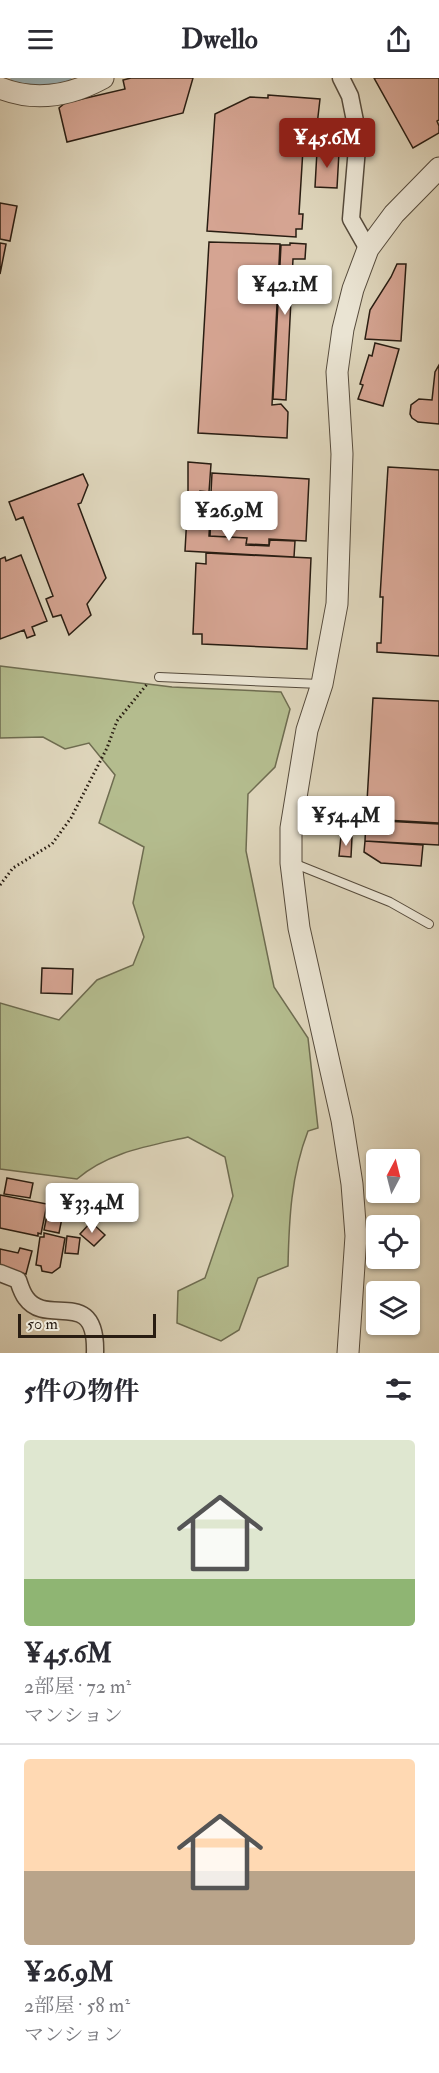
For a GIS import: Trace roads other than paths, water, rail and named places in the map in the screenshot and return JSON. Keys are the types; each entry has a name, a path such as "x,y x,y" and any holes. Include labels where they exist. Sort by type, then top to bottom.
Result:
{"street":[{"path":"0,88 15,94 52,96 86,87 102,78"},
{"path":"340,78 350,96 358,136 351,219 368,249"},
{"path":"348,1353 356,1236 352,1184 342,1120 299,928 291,862 291,828 297,780 307,730 322,684 337,604 342,454 337,372 343,329 353,289 368,249 394,214 439,168"},
{"path":"0,1273 18,1281 26,1299 39,1308 80,1313 90,1320 95,1353"}],"lane":[{"path":"159,677 322,684"},
{"path":"291,862 362,890 429,924"}],"waterway":[{"path":"27,78 40,82 55,78"}]}
